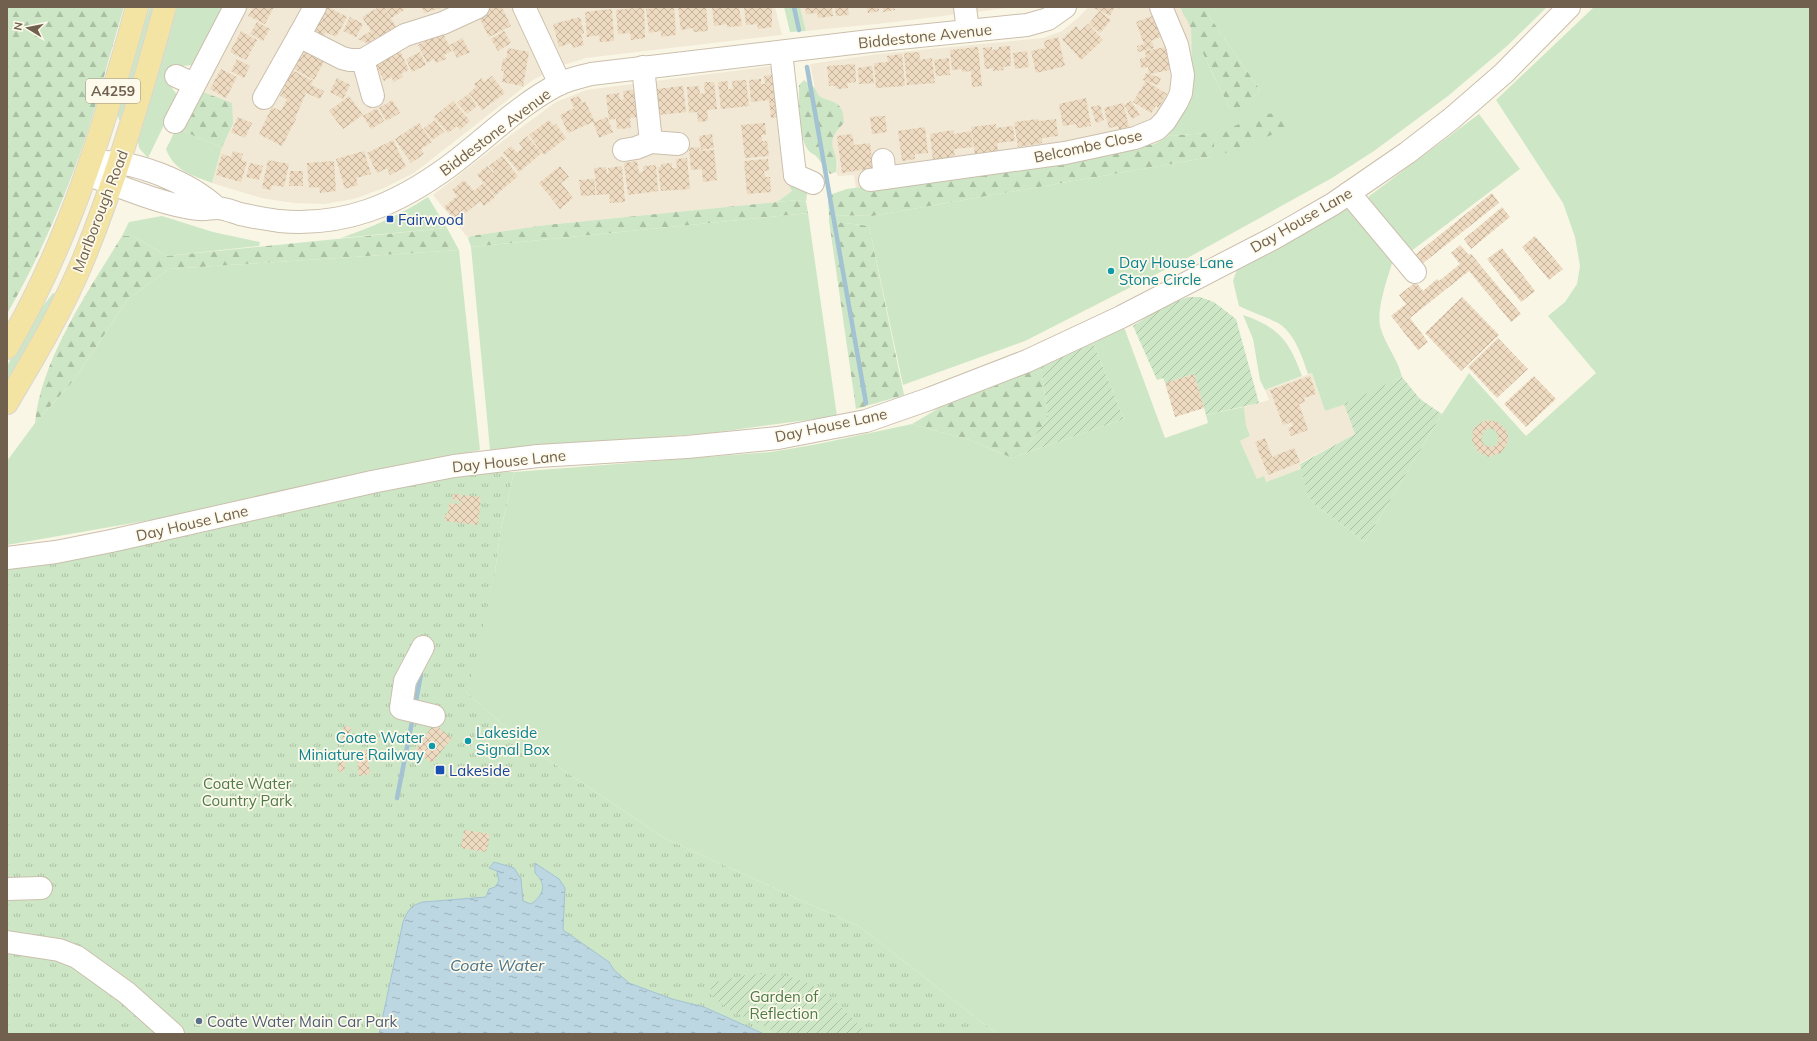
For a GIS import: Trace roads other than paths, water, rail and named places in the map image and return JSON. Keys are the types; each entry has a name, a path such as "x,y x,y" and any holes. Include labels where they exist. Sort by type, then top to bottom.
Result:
{"main road":[{"name":"Marlborough Road","path":"7,348 35,296 74,207 110,102 137,7"},
{"name":"Marlborough Road","path":"7,403 61,307 84,259 116,173 165,7"}],"street":[{"path":"175,122 185,80 235,7"},
{"path":"264,98 315,7"},
{"path":"299,36 342,58 350,60 363,60 405,35 443,23 478,7"},
{"path":"524,7 560,84"},
{"path":"965,7 968,31"},
{"name":"Biddestone Avenue","path":"86,174 101,162 116,173 154,173 202,196 217,208 251,216 294,222 330,220 373,209 404,196 423,185 541,94 560,84 591,74 1034,24 1048,19 1065,7"},
{"name":"Belcombe Close","path":"879,173 1066,153 1135,138 1157,129 1165,121 1177,102 1183,84 1182,62 1178,45 1161,7"},
{"name":"Day House Lane","path":"7,558 56,552 103,543 372,482 454,466 531,457 778,438 866,421 991,376 1064,344 1121,317 1274,238 1349,193 1407,153 1477,98 1527,52 1570,7"},
{"path":"780,52 798,180"},
{"path":"363,60 373,96"},
{"path":"643,67 651,142"},
{"path":"624,150 636,148 651,142 678,144"},
{"path":"1349,193 1415,272"},
{"path":"421,712 402,708 405,681 422,647"},
{"path":"7,889 41,888"},
{"path":"7,942 59,950 77,956 127,993 173,1034"}],"water":[{"name":"Coate Water","path":"494,862 514,868 521,879 523,901 531,904 539,897 542,889 541,881 535,873 535,863 559,879 565,888 563,930 609,962 614,970 629,983 672,999 704,1007 764,1034 379,1034 403,922 408,912 415,905 423,902 486,897 489,889 495,887 499,881 497,871 489,868"}],"waterway":[{"path":"794,7 799,30"},
{"path":"807,67 866,403"},
{"path":"415,706 421,674"},
{"path":"397,798 413,717"}],"place":[{"name":"Fairwood","path":"390,219"},
{"name":"Day House Lane Stone Circle","path":"1111,271"},
{"name":"Lakeside Signal Box","path":"468,741"},
{"name":"Coate Water Miniature Railway","path":"432,746"},
{"name":"Lakeside","path":"440,770"},
{"name":"Coate Water Main Car Park","path":"199,1021"}],"park label":[{"name":"Coate Water Country Park","path":"247,792"},
{"name":"Garden of Reflection","path":"784,1004"}]}
